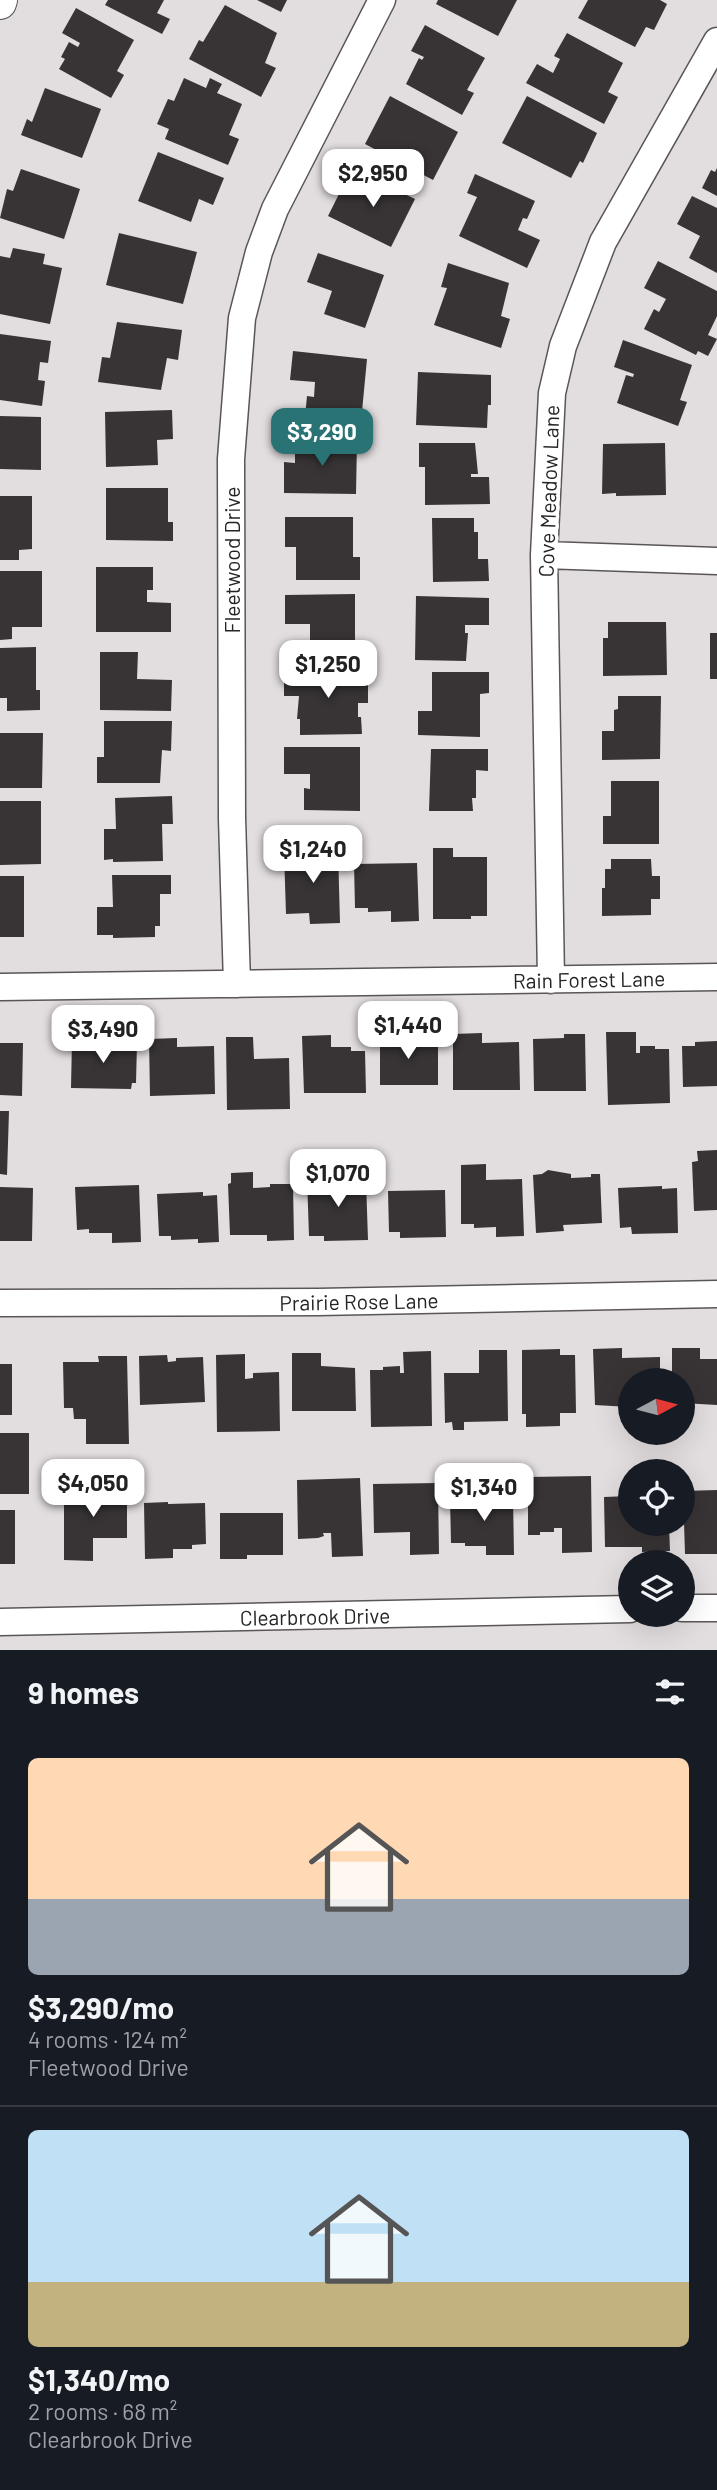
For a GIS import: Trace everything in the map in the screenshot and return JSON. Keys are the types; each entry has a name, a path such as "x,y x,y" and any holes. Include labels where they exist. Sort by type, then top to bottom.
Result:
{"street":[{"name":"Fleetwood Drive","path":"237,984 232,818 231,459 242,318 259,252 275,209 382,0"},
{"name":"Cove Meadow Lane","path":"551,980 544,555 552,393 563,346 603,242 717,41"},
{"path":"544,555 717,561"},
{"name":"Rain Forest Lane","path":"0,987 717,977"},
{"name":"Prairie Rose Lane","path":"0,1303 318,1302 717,1294"},
{"path":"695,1608 717,1608"},
{"name":"Clearbrook Drive","path":"0,1622 618,1609"}],"building":[{"path":"108,0 164,0 157,13 170,19 162,34 105,5"},
{"path":"257,0 287,0 281,12"},
{"path":"438,0 517,0 498,36 436,4"},
{"path":"588,0 660,0 667,4 654,30 646,27 635,47 578,18"},
{"path":"225,5 277,33 265,63 276,68 261,97 189,59 199,40 203,42"},
{"path":"76,8 134,40 117,71 124,75 111,98 59,69 65,59 61,57 69,42 78,47 80,43 62,33"},
{"path":"425,25 485,58 467,90 474,93 462,115 406,84 419,58 422,60 424,57 411,51"},
{"path":"567,33 623,63 608,92 618,97 604,124 526,83 537,64 553,73 560,59 554,56"},
{"path":"184,78 206,88 210,78 222,84 217,93 242,104 229,135 239,139 228,165 165,139 169,129 157,124 168,99 174,101"},
{"path":"45,88 101,109 82,158 21,135 27,119 32,122"},
{"path":"390,96 458,132 433,180 365,144"},
{"path":"527,96 597,133 583,163 580,161 571,178 502,143"},
{"path":"158,152 224,178 213,205 199,199 191,222 138,201"},
{"path":"717,168 717,196 702,188 711,170 715,172"},
{"path":"21,169 80,189 64,239 0,218 7,189 13,191"},
{"path":"359,172 415,199 391,247 328,216 342,188 349,192"},
{"path":"475,174 535,201 527,219 523,218 518,230 540,240 527,268 459,236 477,197 467,193"},
{"path":"692,196 717,208 717,273 689,258 700,236 677,224"},
{"path":"119,233 197,252 183,304 106,285"},
{"path":"13,248 45,254 43,264 62,268 50,324 0,314 0,256 10,258"},
{"path":"318,253 384,275 365,328 324,314 332,291 307,282"},
{"path":"658,261 717,291 717,316 708,335 717,339 708,356 698,351 696,355 644,329 654,309 659,312 666,299 644,288"},
{"path":"448,263 509,283 501,316 510,319 501,348 434,325 447,288 441,287"},
{"path":"117,322 182,330 178,360 167,358 161,390 98,382 102,357 110,358"},
{"path":"0,334 51,341 48,363 40,362 38,380 45,381 42,406 0,400"},
{"path":"623,340 692,365 680,400 687,402 678,426 617,403 626,375 633,377 634,374 614,367"},
{"path":"293,351 367,359 361,422 305,417 307,396 314,397 315,382 290,380"},
{"path":"418,372 491,375 491,405 488,405 487,428 416,425"},
{"path":"172,410 173,439 157,440 158,465 106,467 105,412"},
{"path":"0,416 41,417 41,470 0,469"},
{"path":"295,440 357,441 356,494 284,493 284,462 295,463"},
{"path":"419,443 475,443 478,474 471,474 471,477 489,477 490,504 425,505 425,467 419,467"},
{"path":"665,443 666,495 602,494 603,444"},
{"path":"106,488 168,488 168,522 173,522 173,541 106,540"},
{"path":"0,496 32,496 32,549 19,550 19,560 0,560"},
{"path":"285,517 353,517 353,557 360,557 360,580 296,580 296,547 285,547"},
{"path":"432,518 474,518 474,532 478,532 478,559 488,559 489,581 433,582"},
{"path":"96,567 153,567 153,590 147,590 147,602 171,603 171,632 96,632"},
{"path":"0,571 42,571 42,627 12,627 12,639 0,640"},
{"path":"355,594 355,652 310,652 310,624 285,624 285,595"},
{"path":"416,596 489,598 489,625 465,625 465,633 468,633 466,661 415,660"},
{"path":"608,622 666,622 667,675 603,676 603,638 608,638"},
{"path":"710,633 717,633 717,679 710,679"},
{"path":"36,647 36,690 40,690 40,710 7,711 7,698 0,698 0,648"},
{"path":"100,652 138,652 137,679 172,680 171,711 100,710"},
{"path":"368,670 368,703 358,703 362,734 300,735 300,719 297,719 299,696 284,696 284,671"},
{"path":"432,672 489,672 489,693 480,694 480,737 418,735 418,711 432,711"},
{"path":"618,696 661,696 660,759 602,760 602,731 614,731 614,710 618,709"},
{"path":"104,721 172,721 171,751 162,750 160,783 97,783 97,757 104,757"},
{"path":"0,733 43,733 42,788 0,788"},
{"path":"284,747 360,747 360,811 304,810 304,788 310,789 310,774 284,774"},
{"path":"431,749 488,749 488,771 476,770 473,811 429,811"},
{"path":"611,781 659,781 659,844 603,844 603,816 611,816"},
{"path":"172,796 173,824 162,824 163,861 104,860 104,829 116,829 115,798"},
{"path":"0,801 41,801 41,864 0,865"},
{"path":"433,848 453,848 453,857 487,857 487,916 471,916 471,919 433,919"},
{"path":"338,850 340,923 310,924 309,913 286,914 284,852"},
{"path":"611,859 651,859 652,876 660,876 660,899 651,899 651,915 602,916 605,869 611,869"},
{"path":"417,863 419,921 391,922 391,911 368,912 368,908 355,908 354,864"},
{"path":"112,875 171,875 171,894 160,894 160,926 155,926 155,937 113,938 113,935 97,935 97,907 113,907"},
{"path":"0,876 24,876 24,937 0,937"},
{"path":"606,1032 636,1032 636,1053 640,1053 640,1046 669,1049 670,1103 608,1105"},
{"path":"482,1033 482,1043 519,1042 520,1090 453,1090 453,1034"},
{"path":"383,1034 406,1035 406,1039 425,1039 425,1043 438,1043 438,1085 380,1085 380,1037"},
{"path":"564,1034 585,1034 586,1091 534,1091 533,1039 564,1038"},
{"path":"331,1035 331,1047 351,1047 351,1051 365,1051 366,1093 304,1093 302,1036"},
{"path":"226,1037 253,1037 254,1059 289,1058 290,1109 227,1110"},
{"path":"177,1038 177,1047 214,1046 215,1094 150,1096 149,1039"},
{"path":"72,1039 101,1039 101,1047 110,1047 110,1042 137,1043 136,1083 132,1083 131,1089 71,1088"},
{"path":"717,1041 717,1086 683,1087 682,1046 695,1046 695,1042"},
{"path":"0,1043 23,1043 22,1096 0,1095"},
{"path":"0,1111 9,1111 7,1175 0,1174"},
{"path":"717,1150 717,1210 694,1211 692,1162 698,1161 697,1151"},
{"path":"486,1164 486,1180 522,1179 524,1236 496,1237 496,1227 474,1228 474,1224 461,1224 461,1165"},
{"path":"548,1170 571,1174 571,1178 600,1174 602,1223 563,1225 564,1231 536,1233 533,1175"},
{"path":"253,1172 253,1188 270,1187 270,1184 293,1184 294,1240 267,1241 267,1235 230,1235 228,1184 231,1183 231,1173"},
{"path":"307,1178 366,1181 368,1240 324,1241 324,1236 309,1236"},
{"path":"139,1185 141,1242 112,1243 112,1233 77,1230 75,1187"},
{"path":"662,1186 662,1189 677,1188 678,1233 632,1234 631,1227 620,1228 618,1188"},
{"path":"0,1187 33,1188 32,1241 0,1241"},
{"path":"445,1190 446,1237 400,1238 400,1232 389,1232 388,1191"},
{"path":"203,1192 203,1196 217,1195 219,1242 198,1243 198,1239 171,1240 171,1236 159,1236 157,1194"},
{"path":"622,1348 622,1358 660,1357 660,1368 618,1368 618,1406 595,1405 593,1349"},
{"path":"672,1348 700,1348 700,1359 717,1359 717,1405 695,1404 695,1368 672,1368"},
{"path":"560,1349 560,1355 575,1355 576,1413 560,1413 560,1426 526,1427 526,1414 522,1414 522,1350"},
{"path":"479,1350 507,1350 508,1421 464,1422 464,1430 453,1430 452,1422 445,1423 444,1373 479,1373"},
{"path":"431,1351 432,1426 371,1427 370,1370 400,1366 400,1373 404,1373 403,1352"},
{"path":"292,1353 321,1353 321,1366 355,1368 356,1411 292,1411"},
{"path":"245,1354 245,1379 253,1378 253,1373 279,1372 280,1431 217,1432 216,1355"},
{"path":"167,1355 168,1362 176,1361 176,1358 203,1357 205,1402 140,1405 139,1356"},
{"path":"98,1356 127,1356 129,1444 86,1444 86,1419 74,1419 73,1408 64,1408 63,1362 99,1362"},
{"path":"0,1364 12,1364 12,1415 0,1415"},
{"path":"0,1433 29,1433 29,1494 0,1494"},
{"path":"591,1476 592,1552 562,1553 562,1528 554,1528 554,1532 540,1532 540,1535 528,1535 528,1477"},
{"path":"360,1478 363,1556 332,1557 331,1533 323,1533 324,1536 318,1538 298,1539 297,1480"},
{"path":"438,1483 439,1554 410,1555 410,1532 374,1533 373,1484"},
{"path":"64,1488 127,1488 127,1538 93,1538 93,1561 64,1560"},
{"path":"717,1490 717,1554 695,1554 695,1550 685,1550 684,1536 695,1536 695,1491"},
{"path":"513,1496 514,1555 486,1555 486,1546 451,1543 450,1498"},
{"path":"618,1496 618,1536 669,1536 670,1550 605,1547 604,1497"},
{"path":"144,1503 205,1503 206,1544 192,1545 192,1549 173,1549 173,1558 145,1559"},
{"path":"0,1510 15,1510 15,1564 0,1564"},
{"path":"220,1513 283,1513 283,1555 247,1555 247,1559 220,1559"}]}
